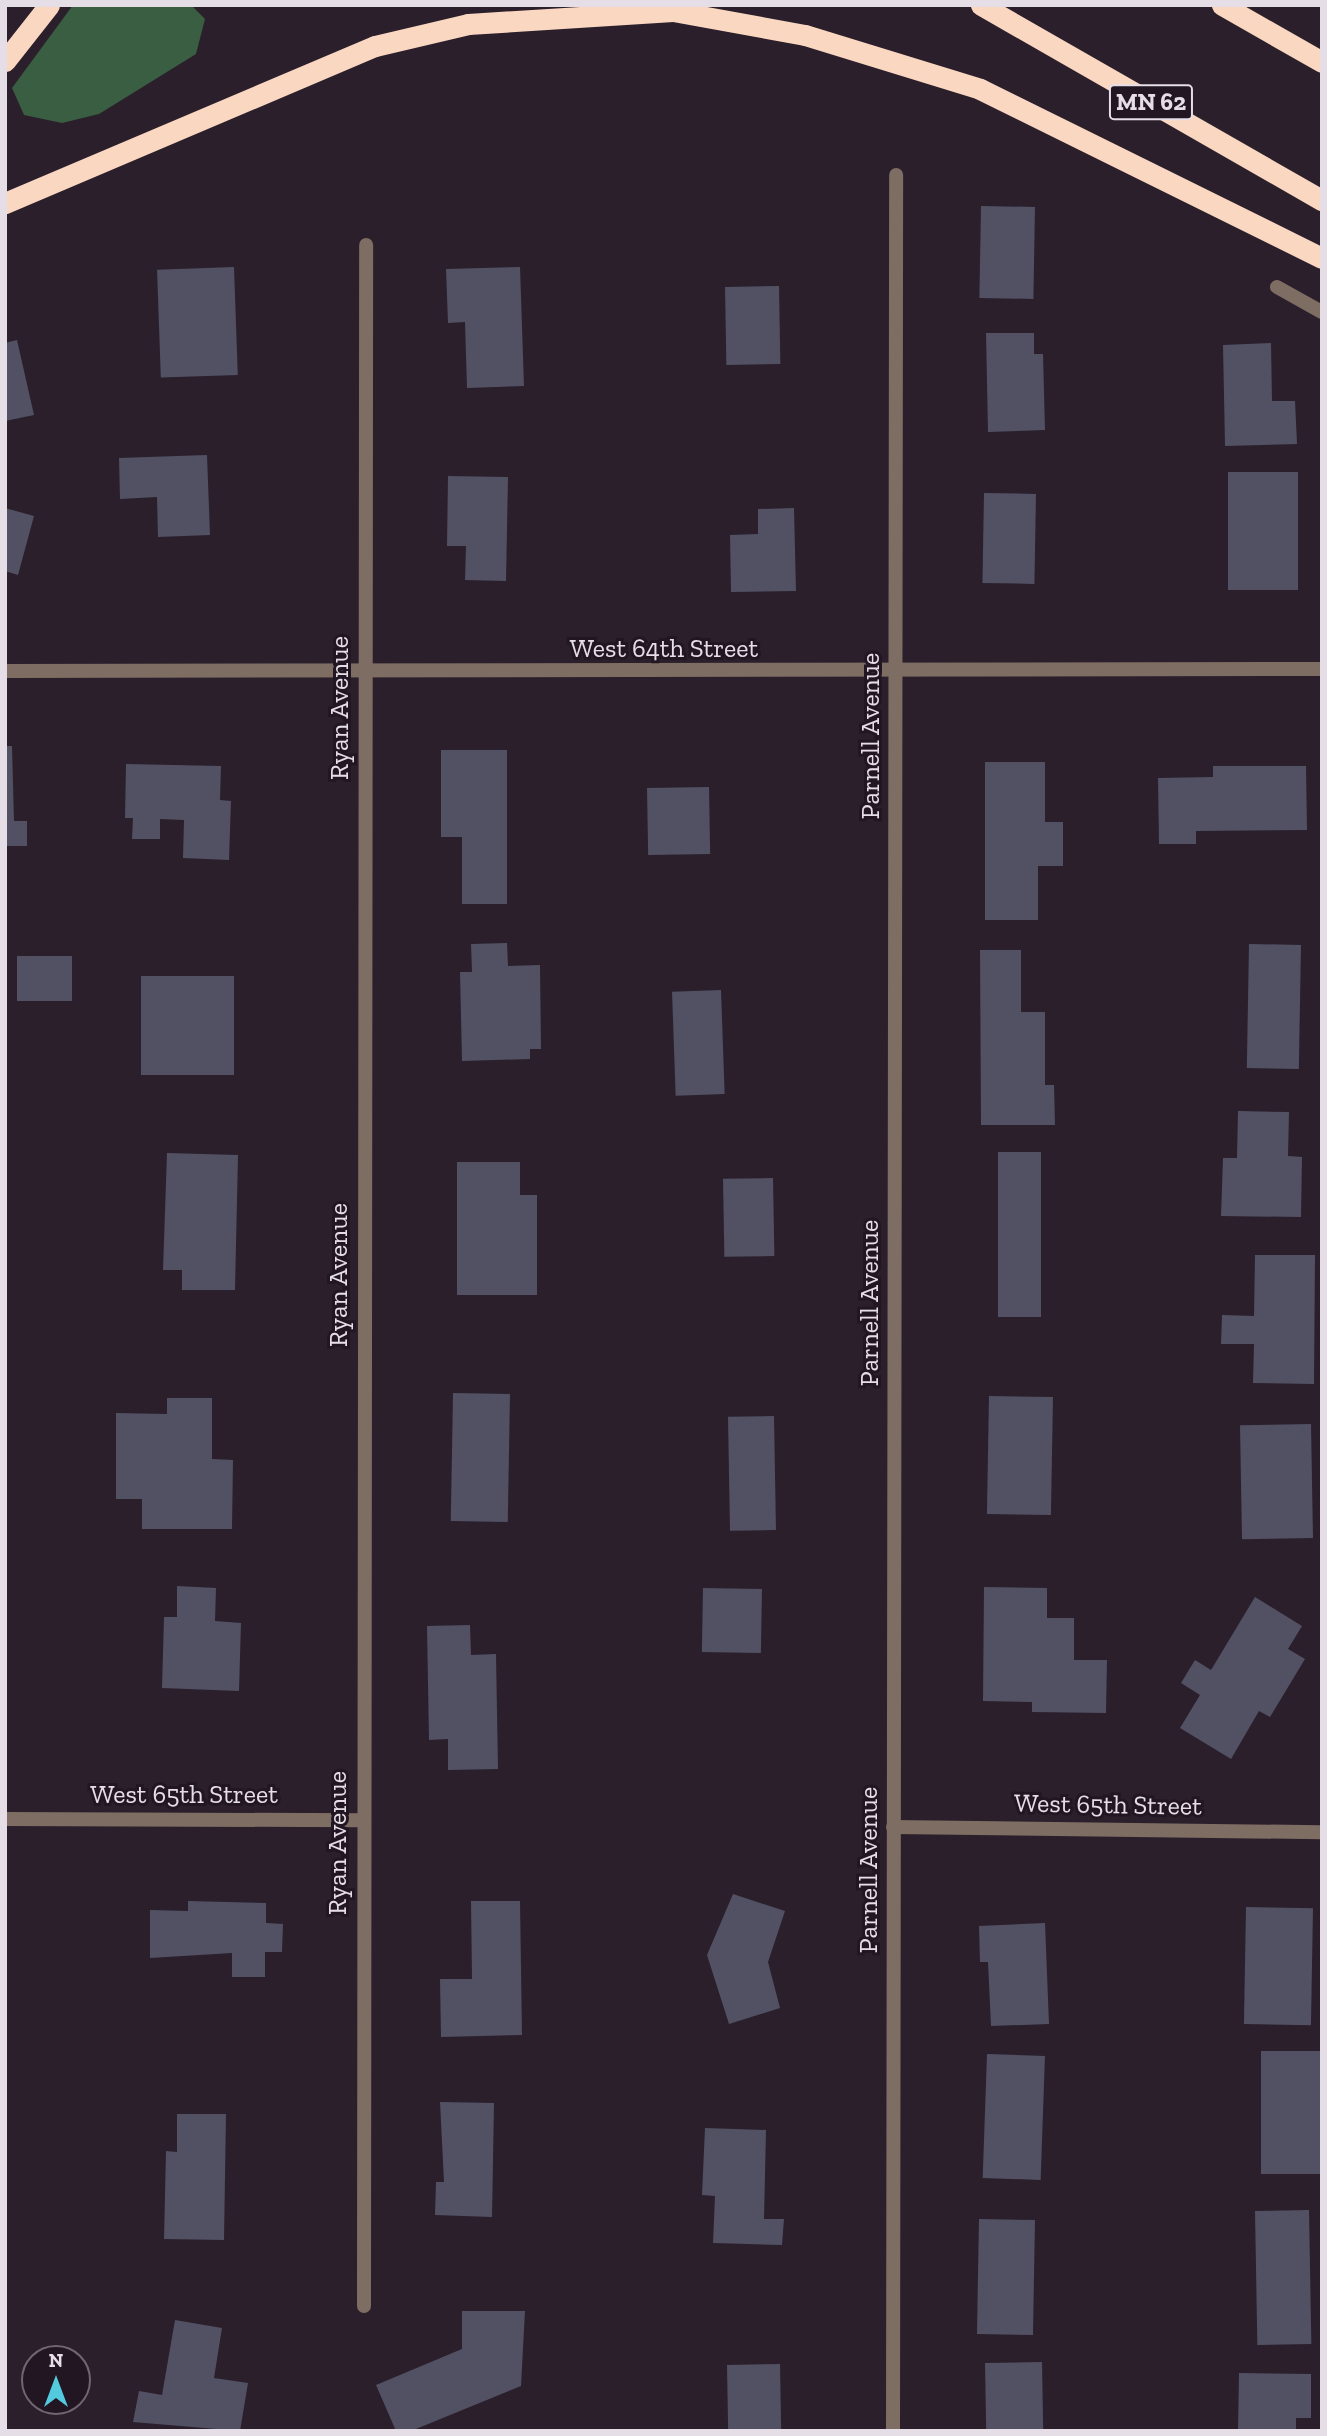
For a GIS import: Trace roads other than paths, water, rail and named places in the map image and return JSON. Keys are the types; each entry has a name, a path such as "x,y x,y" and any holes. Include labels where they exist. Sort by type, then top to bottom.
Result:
{"highway":[{"path":"5,61 49,5"},
{"name":"MN 62","path":"981,5 1322,200"},
{"path":"1222,5 1322,62"},
{"path":"5,203 375,46 468,23 673,11 805,35 980,89 1322,258"}],"street":[{"name":"Parnell Avenue","path":"893,2431 896,176"},
{"name":"Ryan Avenue","path":"364,2306 362,1821 366,245"},
{"path":"1277,287 1322,312"},
{"name":"West 64th Street","path":"5,671 896,673 1322,669"},
{"name":"West 65th Street","path":"5,1819 362,1821"},
{"name":"West 65th Street","path":"893,1828 1322,1832"}]}
